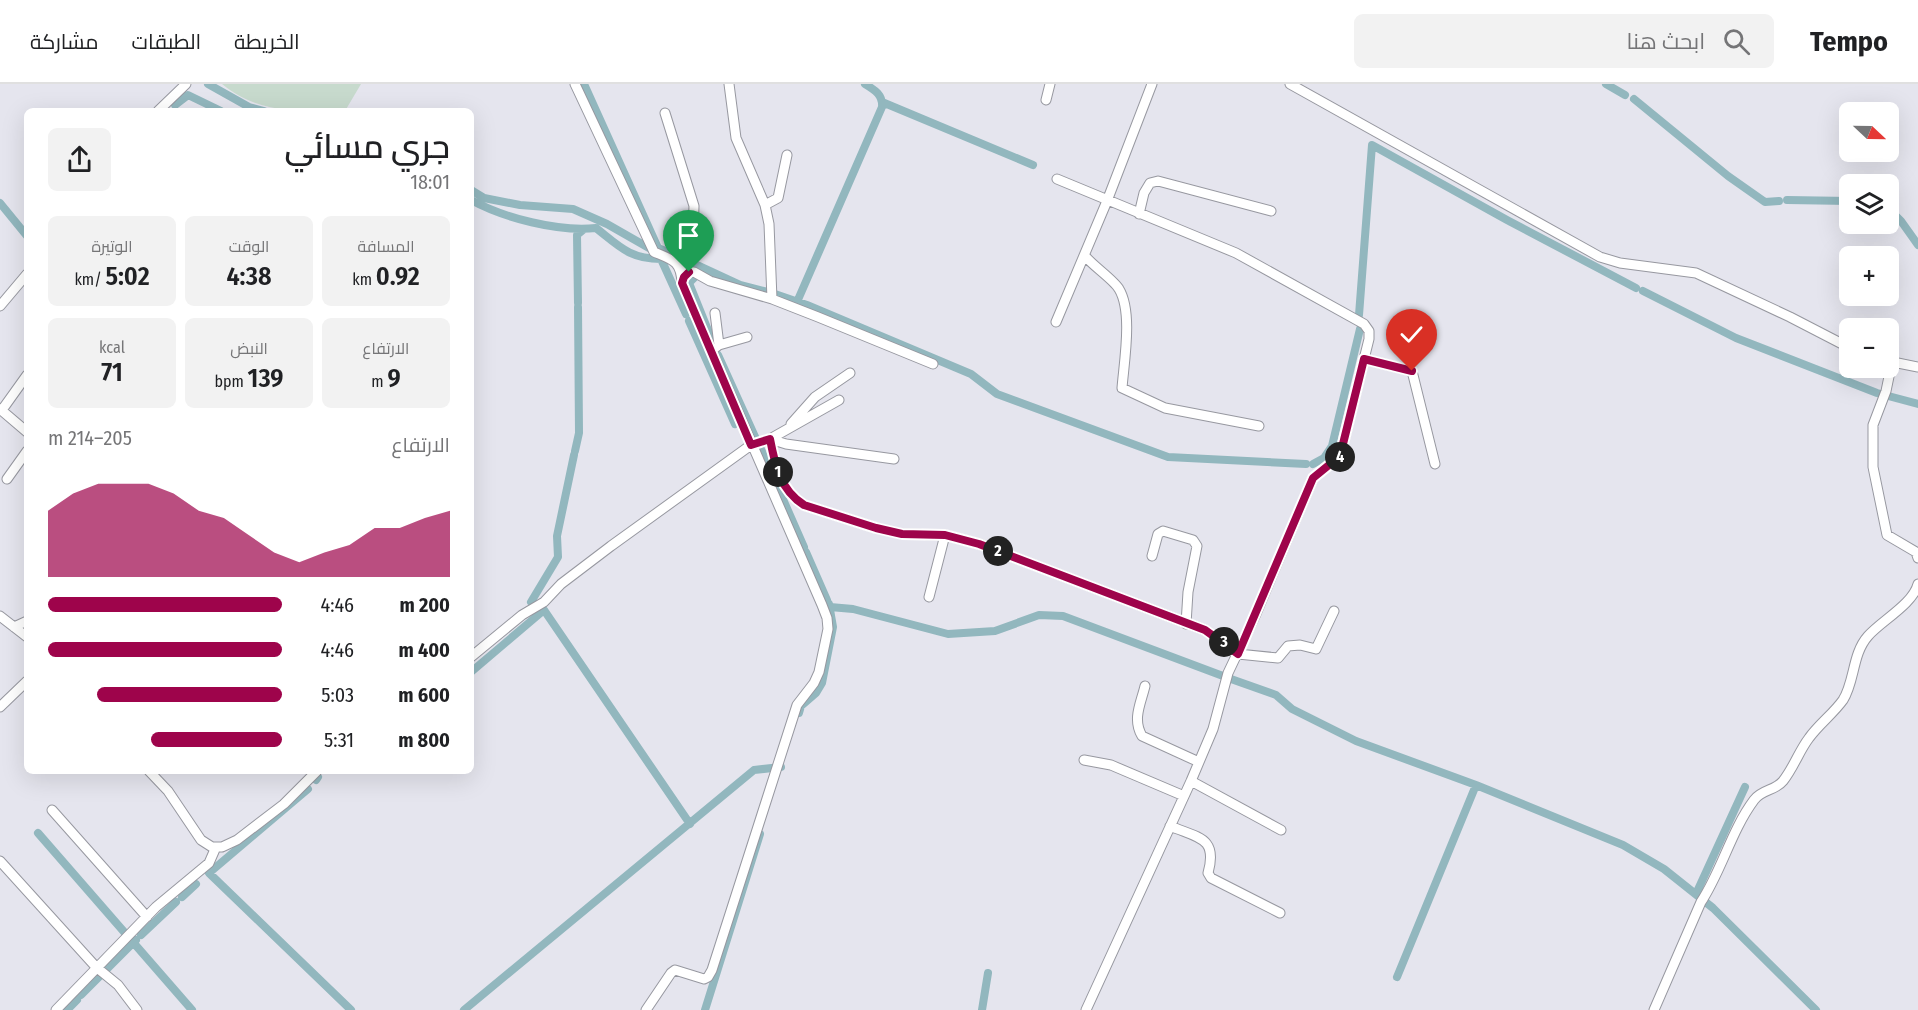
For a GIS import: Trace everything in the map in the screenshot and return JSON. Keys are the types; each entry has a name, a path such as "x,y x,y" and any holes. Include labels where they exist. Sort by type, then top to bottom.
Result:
{"street":[{"path":"161,108 186,84"},
{"path":"575,84 654,252 675,262 681,270"},
{"path":"729,84 736,138 765,205 770,235 772,300"},
{"path":"1046,100 1050,84"},
{"path":"1056,322 1085,256 1152,84"},
{"path":"1290,84 1600,257 1620,263 1696,273 1839,342"},
{"path":"646,1010 675,970 704,979 708,977 712,969 797,705 814,683 819,672 828,629 827,618 751,445 715,348 682,283 681,270 693,234 694,206 665,113"},
{"path":"765,205 778,198 787,155"},
{"path":"1057,179 1236,253 1364,324 1369,331 1369,339 1340,456 1313,478 1228,673 1213,729 1191,781 1086,1010"},
{"path":"1139,213 1144,193 1150,183 1158,182 1271,211"},
{"path":"1085,256 1118,287 1125,303 1122,388 1165,408 1259,426"},
{"path":"682,283 689,272 694,272 710,281 772,300 933,364"},
{"path":"0,306 24,277"},
{"path":"715,313 715,348"},
{"path":"715,348 747,337"},
{"path":"1364,359 1412,371 1436,464"},
{"path":"1899,364 1918,368"},
{"path":"786,431 815,397 850,373"},
{"path":"1888,378 1886,391 1873,425 1873,467 1887,535 1916,552 1918,558"},
{"path":"24,379 1,409 24,429"},
{"path":"474,655 522,615 544,602 561,584 611,546 751,445 786,431 839,400"},
{"path":"770,439 786,444 894,459"},
{"path":"770,439 784,487 804,505 902,534 945,535 979,544 1205,630 1238,654 1278,658 1288,645 1316,649 1334,611"},
{"path":"7,479 24,455"},
{"path":"1152,556 1158,534 1163,531 1193,540 1197,546 1188,592 1186,624"},
{"path":"929,597 945,535"},
{"path":"1654,1010 1696,912 1710,888 1744,815 1765,789 1776,787 1783,781 1808,739 1843,699 1860,648 1868,636 1906,602 1917,590 1918,584"},
{"path":"0,616 24,635"},
{"path":"14,627 24,622"},
{"path":"0,707 24,684"},
{"path":"1145,686 1137,718 1137,727 1142,736 1199,762"},
{"path":"1084,760 1111,765 1184,796"},
{"path":"152,774 168,791 201,840 212,847 222,847 237,840 284,804 314,774"},
{"path":"1191,781 1281,830"},
{"path":"52,810 147,917"},
{"path":"1170,826 1204,841 1211,848 1212,858 1208,873 1211,878 1280,913"},
{"path":"56,1010 96,967 178,887 209,863 216,847"},
{"path":"0,861 137,1010"}],"green space":[{"path":"222,84 361,84 347,108 276,108 236,94"}],"waterway":[{"path":"208,84 253,108"},
{"path":"584,84 658,248 683,258"},
{"path":"797,302 882,107 880,96 865,84"},
{"path":"1606,84 1625,95"},
{"path":"175,105 188,95 215,108"},
{"path":"1634,99 1728,176 1765,202 1779,201"},
{"path":"882,102 1033,165"},
{"path":"1359,315 1372,145 1636,288"},
{"path":"474,192 484,198 520,205 573,209 607,224 649,248"},
{"path":"1787,200 1839,201"},
{"path":"474,202 499,213 548,226 596,228 626,251 641,257 661,259 686,314"},
{"path":"0,203 24,232"},
{"path":"1899,219 1918,245"},
{"path":"578,303 577,235 583,230"},
{"path":"686,260 740,285 768,292"},
{"path":"695,277 689,283 714,345"},
{"path":"1643,291 1736,338 1877,393 1918,404"},
{"path":"775,294 807,305 971,374 997,394 1168,457 1306,464"},
{"path":"575,451 579,433 578,307"},
{"path":"689,321 735,424"},
{"path":"1313,464 1324,458 1332,446 1360,329"},
{"path":"718,355 756,439"},
{"path":"760,447 804,547"},
{"path":"531,602 558,557 557,536 574,455"},
{"path":"806,552 827,600"},
{"path":"799,713 801,706 816,693 822,683 833,627 829,604"},
{"path":"830,607 853,609 948,634 995,631 1039,615 1063,616 1223,676"},
{"path":"474,669 544,610 690,824"},
{"path":"1231,679 1276,695 1292,709 1356,741 1476,785 1623,845 1664,869 1713,908 1816,1010"},
{"path":"464,1010 754,770 781,767"},
{"path":"1397,977 1476,785"},
{"path":"1696,894 1745,787"},
{"path":"308,789 209,873 351,1010"},
{"path":"38,833 192,1010"},
{"path":"705,1010 760,834"},
{"path":"182,897 196,884"},
{"path":"141,935 176,902"},
{"path":"106,970 136,940"},
{"path":"81,995 103,973"},
{"path":"982,1010 988,973"},
{"path":"67,1010 77,1000"}],"route":[{"path":"689,272 682,283 751,445 770,439 784,487 796,500 804,505 876,528 902,534 958,537 979,544 1205,630 1238,654 1313,478 1340,456 1364,359 1412,371"}]}
